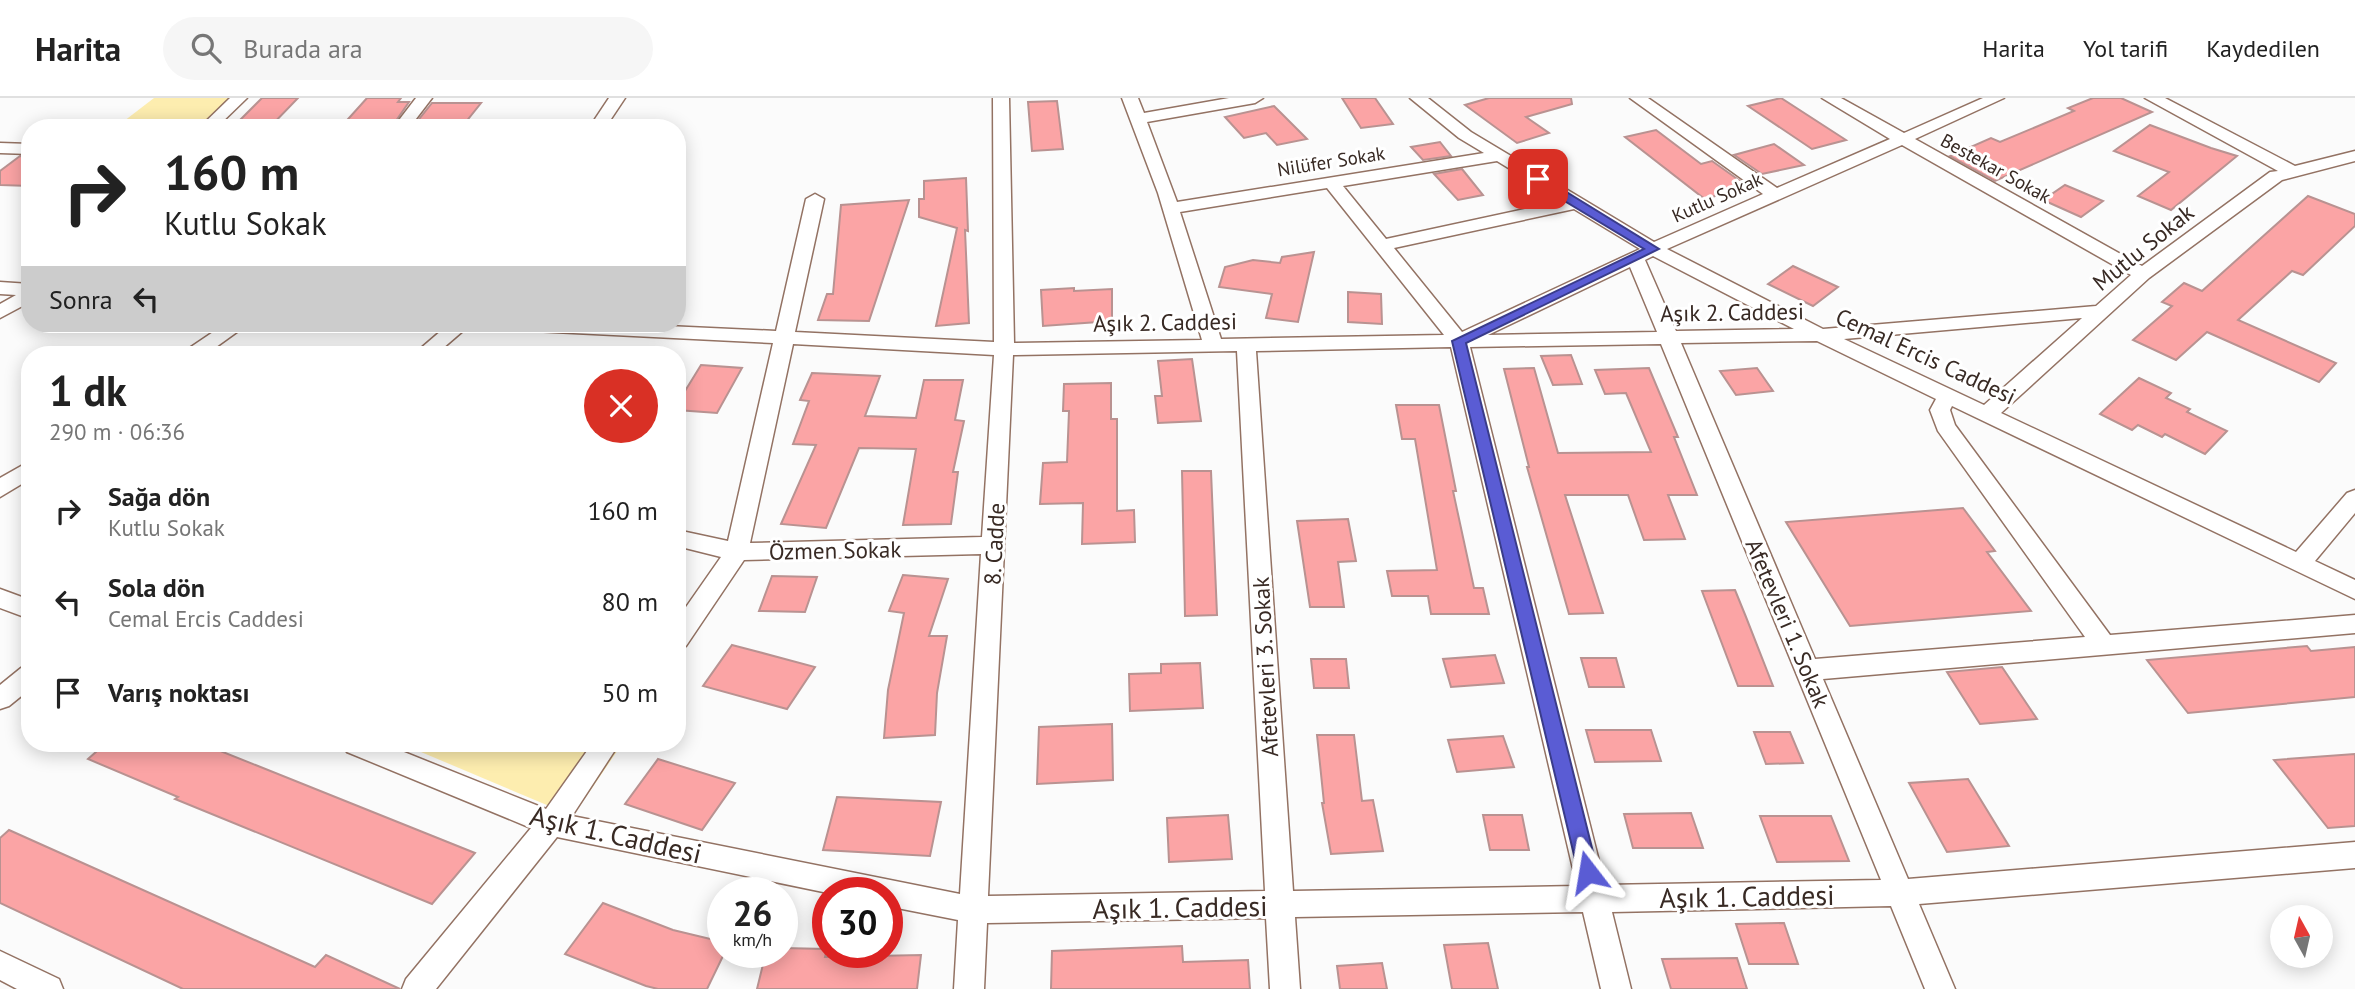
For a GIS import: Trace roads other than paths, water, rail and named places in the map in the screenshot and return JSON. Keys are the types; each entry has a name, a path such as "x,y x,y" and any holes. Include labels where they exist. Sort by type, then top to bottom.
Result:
{"street":[{"path":"217,119 239,98"},
{"path":"408,119 424,98"},
{"path":"603,119 617,98"},
{"name":"8. Cadde","path":"969,989 1004,349 1001,98"},
{"path":"1130,98 1170,208 1213,345"},
{"path":"1138,119 1255,98"},
{"name":"Cemal Ercis Caddesi","path":"1418,98 1465,135 1577,203 1644,253 2355,590"},
{"path":"1638,98 1775,195"},
{"name":"Bestekar Sokak","path":"1829,98 2143,274"},
{"name":"Kutlu Sokak","path":"1458,341 1644,253 1996,98"},
{"path":"2153,98 2293,172"},
{"path":"0,148 21,149"},
{"name":"Nilüfer Sokak","path":"1170,208 1499,156"},
{"name":"Mutlu Sokak","path":"1820,335 2102,311 2143,274 2276,176 2355,156"},
{"path":"1332,183 1458,341 1616,989"},
{"path":"686,626 737,552 815,199"},
{"path":"1381,245 1577,203"},
{"name":"Afetevleri 1. Sokak","path":"1644,253 1669,338 1940,989"},
{"path":"0,288 21,291"},
{"path":"0,312 21,298"},
{"path":"1987,414 2102,311"},
{"path":"205,346 225,333"},
{"path":"434,346 450,333"},
{"name":"Aşık 2. Caddesi","path":"686,333 1004,349 1820,335"},
{"name":"Afetevleri 3. Sokak","path":"1246,345 1285,989"},
{"path":"1948,396 1940,410 1945,426 2104,645"},
{"path":"0,489 21,474"},
{"path":"2300,564 2355,498"},
{"name":"Özmen Sokak","path":"686,540 737,552 994,545"},
{"path":"0,598 21,606"},
{"path":"1807,670 2355,624"},
{"path":"0,699 21,683"},
{"name":"Aşık 1. Caddesi","path":"376,752 551,824 812,878"},
{"path":"417,989 551,824 600,752"},
{"name":"Aşık 1. Caddesi","path":"903,896 975,910 1900,893 2355,855"},
{"path":"0,965 48,989"}]}
